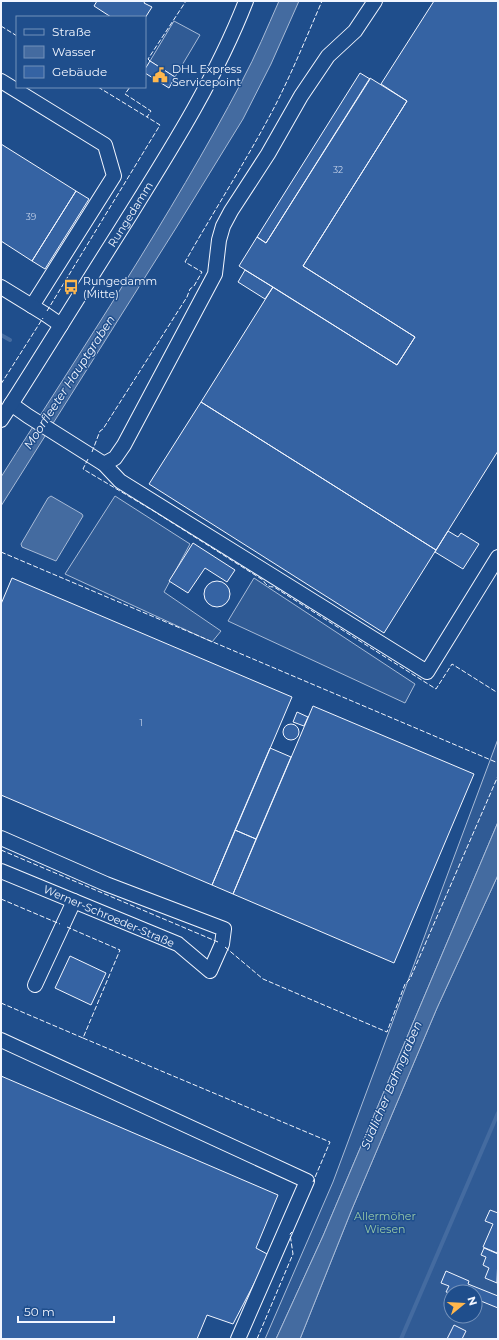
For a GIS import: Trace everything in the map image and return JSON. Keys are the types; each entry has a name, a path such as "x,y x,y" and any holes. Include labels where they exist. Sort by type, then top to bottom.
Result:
{"street":[{"name":"Rungedamm","path":"1,420 157,172 207,86 226,48 246,1"},
{"path":"104,464 115,458 124,445 215,274 219,240 223,226 231,211 268,154 301,96 328,56 355,31 375,1"},
{"path":"1,81 105,146 114,176 32,306"},
{"path":"1,287 60,325"},
{"path":"11,404 58,436 104,464 120,480 427,672 498,557"},
{"name":"Werner-Schroeder-Straße","path":"1,838 106,884 224,929 222,944 210,971 178,944 1,871"},
{"path":"35,985 74,901"},
{"path":"1,1040 307,1181 238,1339"}],"shaded area":[{"path":"174,21 200,35 175,77 150,61"},
{"path":"115,496 190,544 164,592 221,631 212,642 65,574"},
{"path":"254,578 415,684 405,703 228,621"},
{"path":"498,739 498,822 323,1236 276,1339 265,1339 333,1182"},
{"name":"Allermöher Wiesen","path":"498,875 498,1339 300,1339 352,1209 437,1008"}],"water":[{"name":"Moorfleeter Hauptgraben","path":"279,1 299,1 271,64 243,119 1,506 1,477 125,282 186,182 247,71"},
{"path":"51,496 83,516 56,561 22,547 21,544 48,498"},
{"name":"Südlicher Bahngraben","path":"498,822 498,875 437,1008 352,1209 300,1339 276,1339 323,1236"}],"building":[{"path":"97,1 145,1 144,3 152,7 146,16 109,16 94,6"},
{"path":"434,1 498,1 498,451 436,550 201,402 273,287 397,365 415,337 303,266 407,101 381,84"},
{"name":"DHL Express Servicepoint","path":"150,61 175,77 169,88 146,74 146,67"},
{"path":"360,73 370,79 266,243 257,237"},
{"path":"370,78 407,101 303,266 415,337 397,365 239,266 257,237 266,243"},
{"path":"1,144 76,191 32,261 1,241"},
{"path":"76,191 89,199 45,269 32,261"},
{"path":"245,270 273,287 265,299 238,282"},
{"path":"201,402 436,550 384,633 149,484"},
{"path":"448,531 458,537 461,533 479,544 463,569 435,552"},
{"path":"193,543 235,570 227,582 205,568 188,593 169,581"},
{"path":"12,578 292,697 212,885 1,795 1,604"},
{"path":"217,581 226,585 230,594 226,603 217,607 208,603 204,594 208,585"},
{"path":"313,706 474,774 394,963 233,894"},
{"path":"297,712 308,717 304,726 293,722"},
{"path":"291,724 297,726 299,732 297,738 291,740 285,738 283,732 285,726"},
{"path":"270,748 291,757 256,839 235,830"},
{"path":"235,830 256,839 233,894 212,885"},
{"path":"70,956 106,973 91,1005 55,988"},
{"path":"1,1076 278,1195 256,1248 269,1255 233,1324 207,1315 197,1339 1,1339"},
{"path":"490,1210 498,1213 497,1253 483,1247 493,1224 485,1221"},
{"path":"484,1248 498,1254 497,1283 485,1278 489,1268 483,1265 486,1257 481,1255"},
{"path":"446,1271 469,1281 468,1284 441,1283"},
{"path":"483,1290 498,1296 498,1308 483,1302"},
{"path":"454,1325 466,1331 462,1339 447,1339"}],"waterway":[{"path":"1,335 10,340"},
{"path":"401,1339 498,1113"}],"fence":[{"path":"150,61 148,59 186,1"},
{"path":"92,452 100,431 103,429 202,272 185,262 276,104 322,1"},
{"path":"1,26 16,35"},
{"path":"100,88 147,117 151,111 125,94 129,88"},
{"path":"47,311 160,125 147,117"},
{"path":"1,384 43,318"},
{"path":"88,459 83,469 152,510 263,580 270,587 274,587 436,689 452,664 498,693"},
{"path":"1,552 498,763"},
{"path":"225,947 263,979 387,1032 405,984 410,979 498,776"},
{"path":"1,850 218,942"},
{"path":"1,899 60,924"},
{"path":"1,1003 83,1038 120,950 67,927"},
{"path":"83,1038 330,1142 313,1182"},
{"path":"257,1339 293,1254 290,1234 292,1232"}],"place":[{"name":"DHL Express Servicepoint","path":"160,75"},
{"name":"Rungedamm (Mitte)","path":"71,287"}]}
